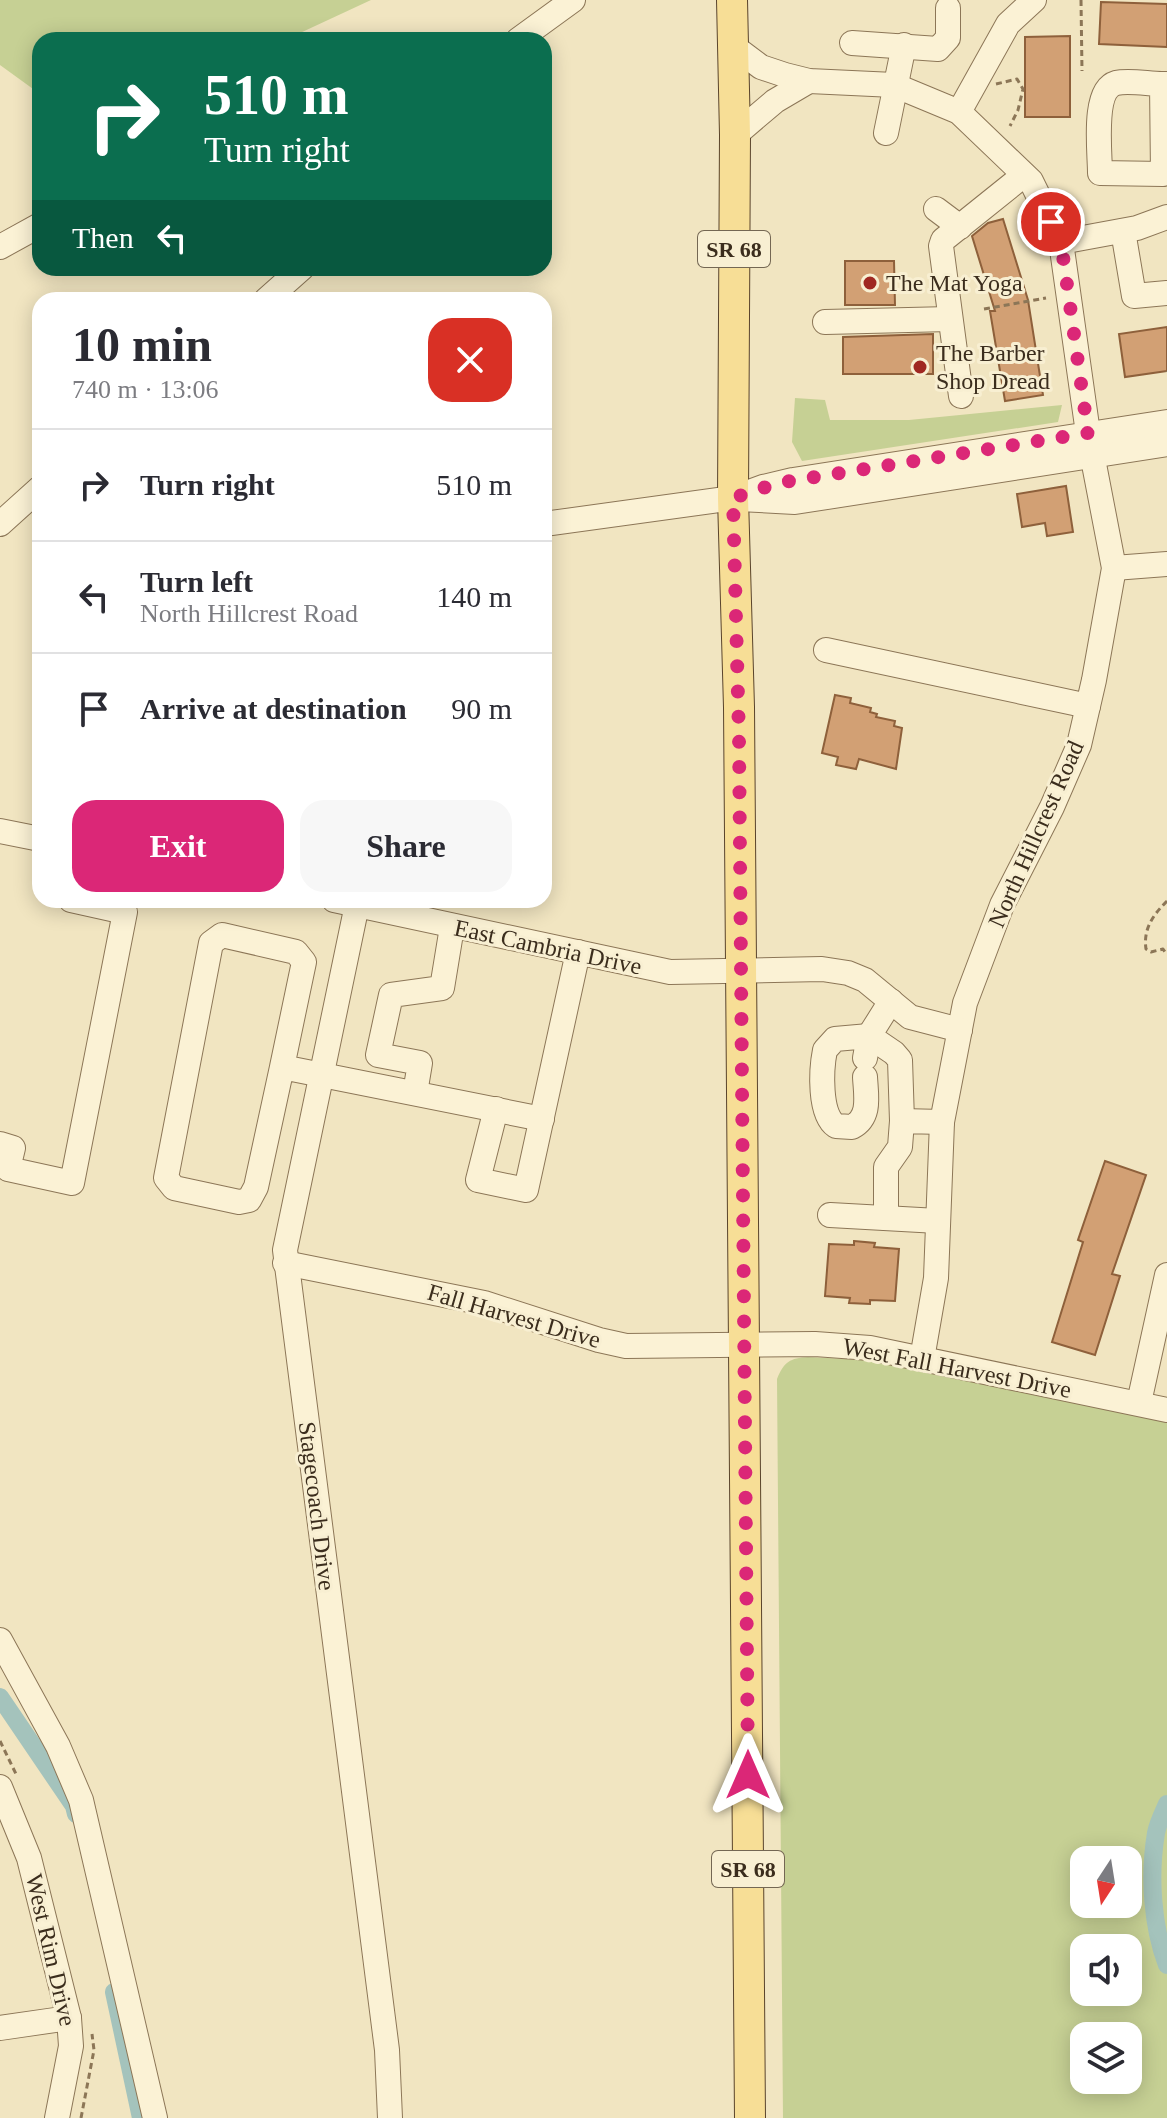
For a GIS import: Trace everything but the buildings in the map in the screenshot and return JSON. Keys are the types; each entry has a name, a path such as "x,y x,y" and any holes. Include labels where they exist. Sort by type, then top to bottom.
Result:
{"main road":[{"name":"SR 68","path":"732,0 735,135 733,498 745,1346 750,2118"}],"street":[{"path":"529,32 573,0"},
{"path":"733,46 761,67 809,81 894,85 959,112 1008,24 1034,0"},
{"path":"852,43 938,49 948,38 948,8"},
{"path":"886,133 904,45"},
{"path":"735,135 775,101 809,81"},
{"name":"North Hillcrest Road","path":"923,1353 936,1278 942,1122 965,1003 1002,905 1079,745 1114,568 1090,444 1061,242 1031,181 959,112"},
{"path":"961,396 941,246 943,240 1024,175"},
{"path":"936,209 960,227"},
{"path":"1061,242 1123,231 1167,217"},
{"path":"0,247 32,229"},
{"path":"1123,231 1134,296 1167,293"},
{"path":"275,292 293,276"},
{"path":"825,322 950,319"},
{"path":"552,523 733,498 795,502 1090,444 1167,422"},
{"path":"1090,444 1167,444"},
{"path":"0,524 32,495"},
{"path":"1114,568 1167,564"},
{"path":"826,650 1088,706"},
{"path":"0,831 32,837"},
{"path":"0,1144 13,1148 8,1169 72,1183 125,912 107,908"},
{"name":"Stagecoach Drive","path":"349,908 321,1074 285,1244 285,1263 387,2050 390,2118"},
{"name":"East Cambria Drive","path":"374,908 670,972 822,969 848,973 865,980 910,1017 960,1030"},
{"path":"415,1093 420,1063 378,1055 391,995 442,988 452,927"},
{"path":"222,935 296,952 304,962 282,1067 256,1187 249,1200 239,1202 174,1188 166,1178 211,943 222,935"},
{"path":"496,1109 478,1180 526,1190 578,952"},
{"path":"886,1218 886,1167 900,1147 900,1060 894,1053 866,1057 891,1001"},
{"path":"282,1067 542,1119"},
{"path":"902,1121 942,1122"},
{"path":"830,1215 938,1221"},
{"name":"Fall Harvest Drive","path":"285,1263 484,1303 612,1344 641,1348 745,1346"},
{"path":"1140,1398 1167,1275"},
{"name":"West Fall Harvest Drive","path":"745,1346 815,1344 870,1348 1167,1410"},
{"path":"0,1640 58,1746 81,1800 155,2118"},
{"name":"West Rim Drive","path":"0,1787 36,1883 69,2018 71,2046 57,2118"},
{"path":"0,2028 69,2018"}],"path":[{"path":"1081,0 1082,71"},
{"path":"988,85 1017,79 1023,89 1010,126"},
{"path":"984,309 1046,298"},
{"path":"1167,901 1156,912 1145,939 1146,949 1151,952 1163,949 1167,955"}],"green space":[{"path":"0,0 371,0 302,32 32,32 32,88 0,65"},
{"path":"795,398 825,400 830,420 909,420 1062,405 1058,422 802,461 792,442"},
{"path":"808,1357 865,1360 1167,1421 1167,2118 783,2118 777,1379 792,1360"}],"waterway":[{"path":"0,1697 74,1806 76,1814"},
{"path":"1167,1804 1156,1833 1152,1883 1158,1934 1167,1965"},
{"path":"114,1992 141,2118"}],"place":[{"name":"The Mat Yoga","path":"870,283"},
{"name":"The Barber Shop Dread","path":"920,367"}],"route":[{"path":"748,1775 739,737 733,498 778,483 1088,433 1061,242 1051,222"}]}
